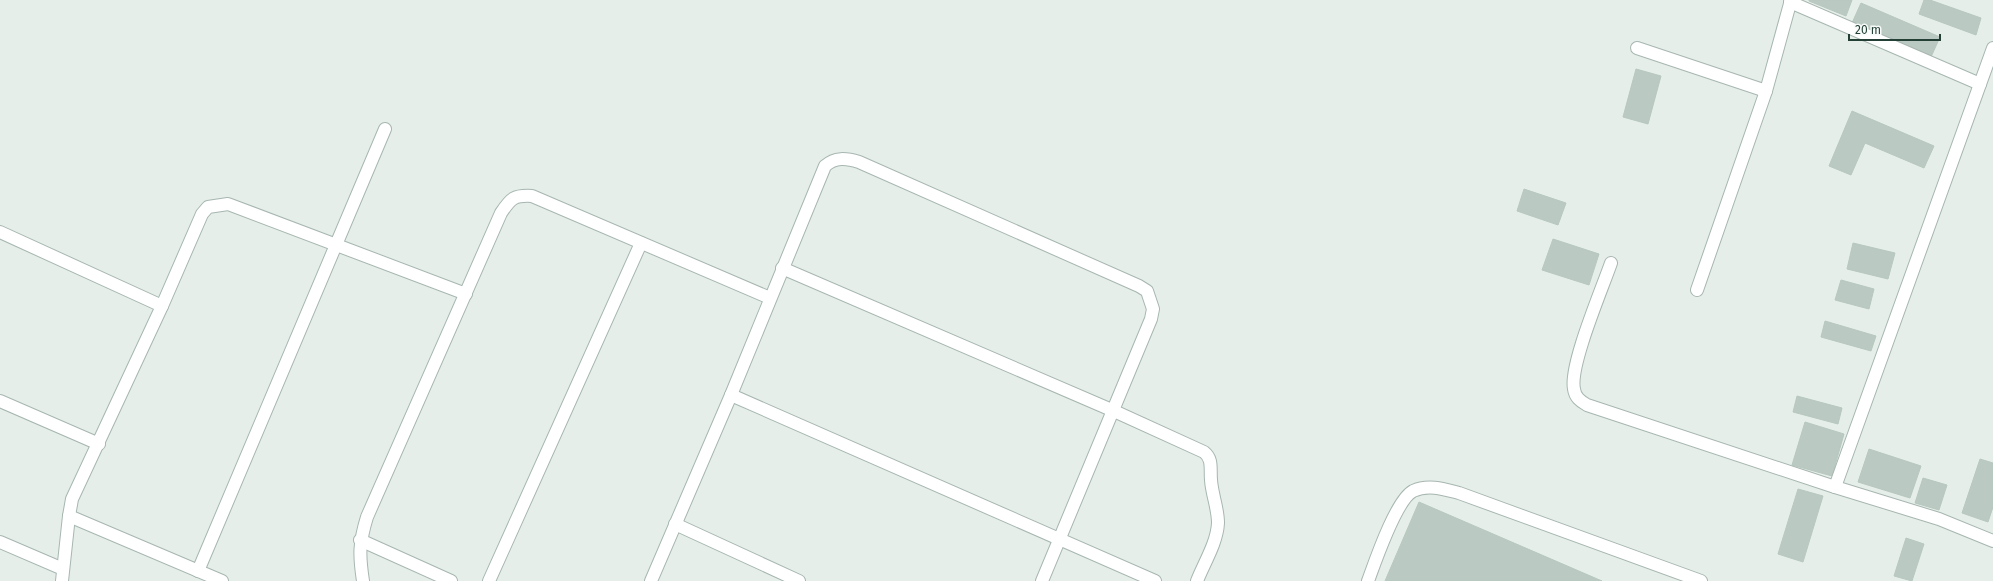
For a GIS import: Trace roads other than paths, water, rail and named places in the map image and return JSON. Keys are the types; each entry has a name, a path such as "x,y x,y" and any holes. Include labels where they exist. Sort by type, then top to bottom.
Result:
{"street":[{"path":"1697,290 1766,91 1790,1 1980,84"},
{"path":"1637,48 1766,91"},
{"path":"1835,487 1993,48"},
{"path":"198,571 385,129"},
{"path":"651,581 731,395 825,166 830,161 838,159 858,162 1148,291 1153,309 1151,319 1042,581"},
{"path":"363,581 360,558 360,540 366,517 501,213 509,200 520,196 532,196 770,298"},
{"path":"0,542 63,575 69,516 78,485 99,444 202,214 208,207 228,204 466,294"},
{"path":"0,232 162,306"},
{"path":"489,581 641,243"},
{"path":"1611,263 1574,370 1574,389 1578,399 1587,405 1939,520 1993,541"},
{"path":"782,268 1114,411 1204,452 1209,456 1218,524 1214,541 1197,581"},
{"path":"731,395 1156,581"},
{"path":"0,401 99,444"},
{"path":"1368,581 1383,542 1404,499 1413,491 1425,488 1441,488 1459,493 1701,581"},
{"path":"69,516 222,581"},
{"path":"675,524 799,581"},
{"path":"360,540 451,581"}]}
